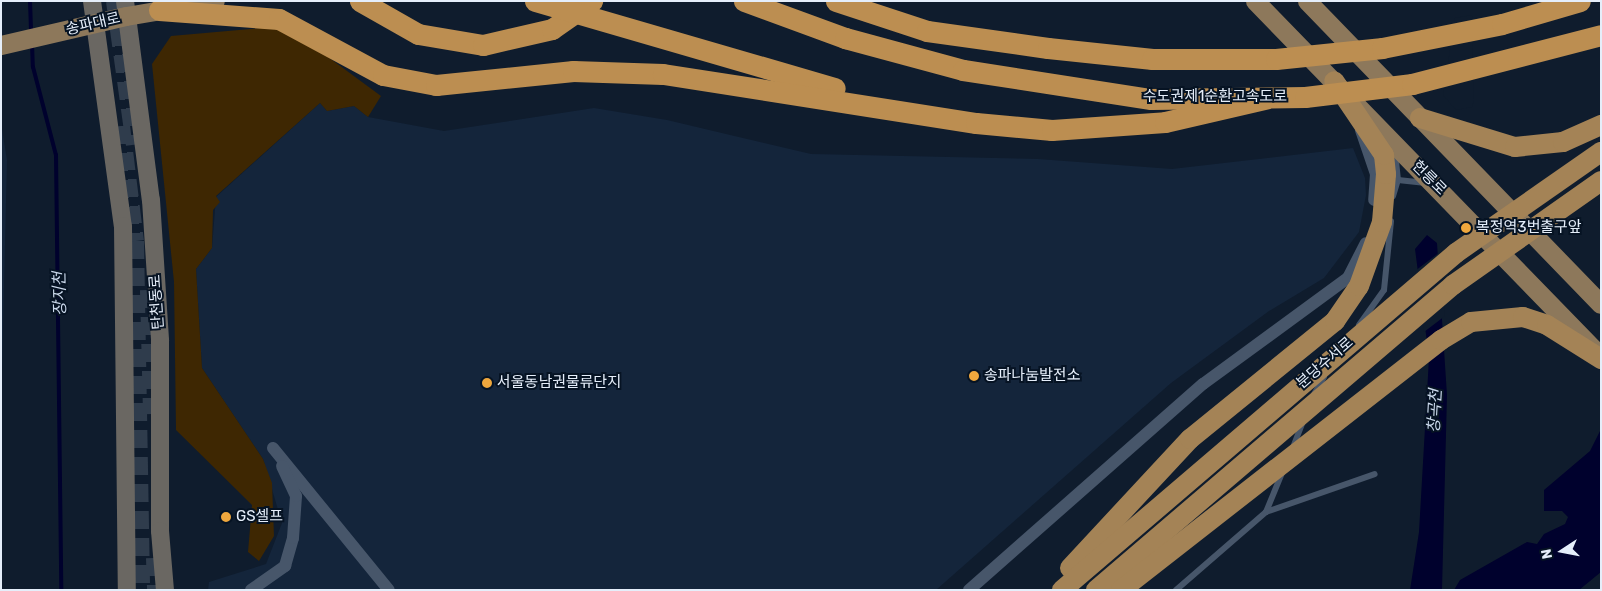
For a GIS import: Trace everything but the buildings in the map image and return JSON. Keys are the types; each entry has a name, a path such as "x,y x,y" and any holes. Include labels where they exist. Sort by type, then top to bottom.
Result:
{"highway":[{"path":"534,1 919,114"},
{"path":"365,5 432,38 483,45 552,29 592,1"},
{"name":"수도권제1순환고속도로","path":"744,1 845,38 963,70 1151,99 1265,99 1412,84 1529,56 1601,35"},
{"path":"836,1 927,31 1048,48 1152,59 1276,59 1382,48 1502,24 1580,1"},
{"path":"159,10 279,19 375,72 418,83 468,84 573,71 645,73 1008,127 1078,130 1165,122 1265,99"},
{"path":"1050,590 1190,439 1335,321 1359,286 1382,222 1386,174 1384,155 1334,81"},
{"path":"1420,118 1515,148 1542,147 1601,125"},
{"name":"분당수서로","path":"1062,590 1456,253 1601,152"},
{"name":"분당수서로","path":"1096,590 1453,285 1601,181"},
{"path":"1121,590 1441,340 1486,317 1523,317 1547,325 1601,358"}],"main road":[{"name":"탄천동로","path":"92,1 123,226 127,590"},
{"name":"송파대로","path":"1,45 94,24 125,9 159,10 215,1"},
{"name":"헌릉로","path":"1254,1 1395,142 1601,358"},
{"path":"1307,1 1601,304"},
{"name":"탄천동로","path":"125,9 150,200 160,340 160,530 165,590"}],"street":[{"path":"969,590 1204,384 1348,278 1372,232 1376,174 1356,113"},
{"path":"251,590 285,566 293,538 296,496 273,448 389,590"}],"lane":[{"path":"1266,512 1317,386 1384,290 1398,180 1395,142"},
{"path":"1398,180 1435,184"},
{"path":"1176,590 1266,512 1376,474"}],"shaded area":[{"path":"272,27 309,43 381,96 368,117 354,106 327,111 320,103 216,196 220,202 213,210 212,248 196,269 202,368 263,459 272,483 274,536 259,561 248,552 252,505 176,430 174,282 152,64 171,36"},
{"path":"320,103 327,111 354,106 368,117 444,131 594,108 667,120 811,154 1038,159 1172,169 1353,148 1365,178 1366,195 1359,232 1324,278 1269,311 1171,383 936,590 208,590 209,582 266,564 282,523 263,459 202,368 196,269 212,248 216,197"},
{"path":"1,123 7,160 1,414"}],"water":[{"name":"창곡천","path":"1427,235 1437,243 1447,395 1442,590 1410,590 1419,532 1429,358 1415,249"},
{"path":"1601,429 1601,572 1579,590 1454,590 1460,580 1527,542 1537,544 1544,534 1565,524 1568,517 1562,511 1544,511 1544,490 1590,451"}],"pier":[{"path":"1472,15 1474,100 1472,107 1456,110 1443,95 1455,18"},
{"path":"1440,252 1445,316 1424,332 1415,271"}],"waterway":[{"name":"장지천","path":"30,1 31,31"},
{"name":"장지천","path":"32,43 33,67 56,155 61,590"}],"tunnel":[{"path":"115,1 135,145"},
{"path":"121,126 135,241 141,590"},
{"path":"149,290 152,414"},
{"path":"155,558 156,590"}],"place":[{"name":"복정역3번출구앞","path":"1466,228"},
{"name":"송파나눔발전소","path":"974,376"},
{"name":"서울동남권물류단지","path":"487,383"},
{"name":"GS셀프","path":"226,517"}]}
